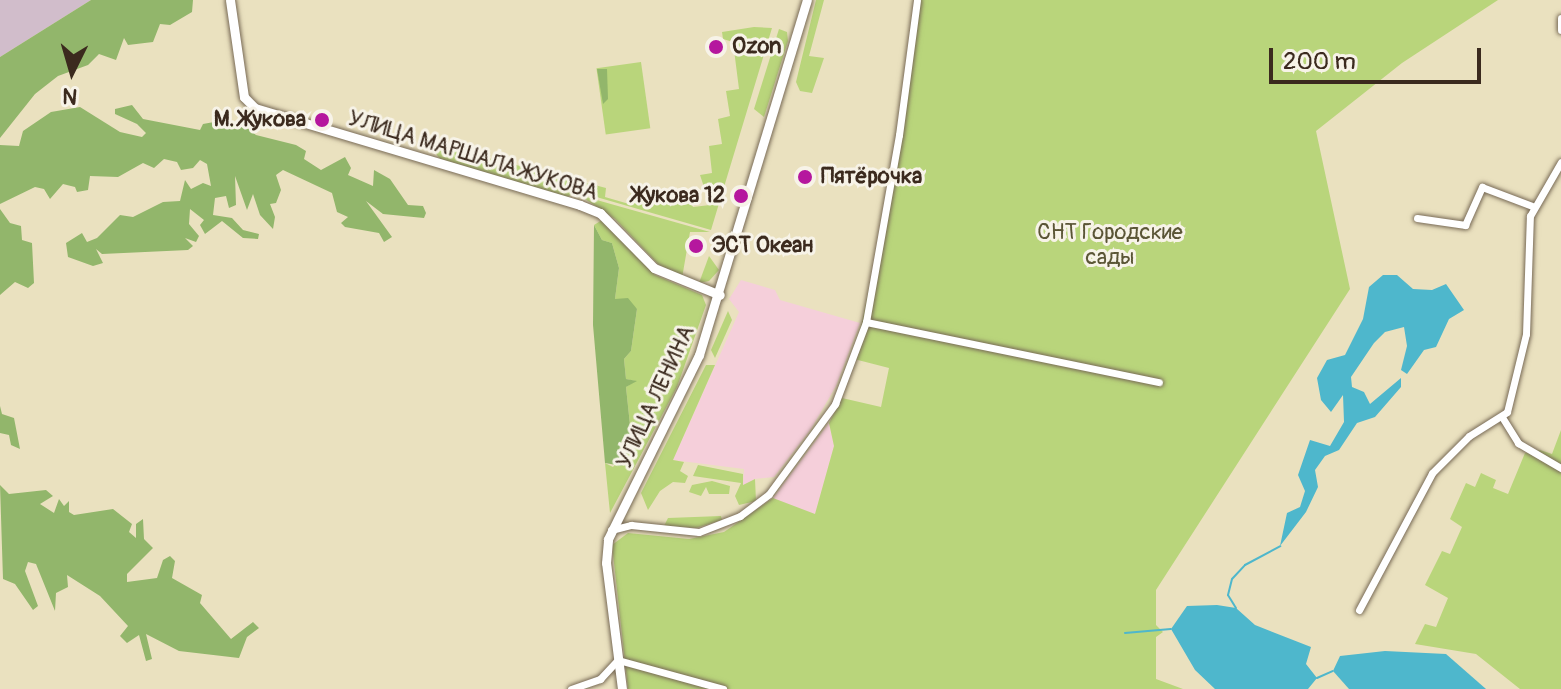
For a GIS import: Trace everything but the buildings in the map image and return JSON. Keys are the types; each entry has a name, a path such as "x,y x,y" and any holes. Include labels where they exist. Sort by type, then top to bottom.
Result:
{"main road":[{"name":"УЛИЦА МАРШАЛА ЖУКОВА","path":"230,0 244,97 270,113 600,213 654,268 720,295"},
{"name":"УЛИЦА ЛЕНИНА","path":"611,530 692,372 720,295 807,0"},
{"path":"611,530 606,563 622,689"}],"street":[{"path":"611,530 631,525 699,532 758,504 807,447 835,404 866,322 917,0"},
{"path":"1561,18 1561,30"},
{"path":"1359,610 1432,473 1469,436 1502,417 1526,334 1526,237 1532,206 1561,162"},
{"path":"1417,218 1465,225 1482,187 1532,206"},
{"path":"866,322 1159,382"},
{"path":"1502,417 1518,443 1561,468"},
{"path":"571,689 600,679 618,660 723,689"}],"shaded area":[{"path":"0,0 91,0 0,57"},
{"path":"741,280 775,290 780,300 860,323 836,386 811,429 774,477 754,479 749,486 743,485 744,469 673,460 739,312 729,299"},
{"path":"829,423 834,446 815,515 787,507 773,498"}],"green space":[{"path":"91,0 193,0 192,12 170,25 160,24 153,42 128,45 124,38 116,60 99,54 88,65 58,76 35,94 0,138 0,57"},
{"path":"816,0 824,0 809,56 824,58 812,93 800,91 796,82"},
{"name":"СНТ Городские сады","path":"917,0 1498,0 1402,63 1316,131 1350,289 1156,590 1156,625 1163,632 1156,637 1156,679 1183,689 628,689 612,545 628,533 689,539 724,532 773,498 815,514 834,446 829,423 842,398 881,407 889,368 854,359 882,227"},
{"path":"754,27 772,28 711,230 579,192 583,182 606,188 605,197 629,204 631,193 662,200 688,197 693,207 710,205 700,175 712,173 709,146 722,144 718,119 730,116 726,91 739,89 733,42 723,39 722,32"},
{"path":"779,29 787,32 788,41 764,117 754,109"},
{"path":"641,62 650,128 606,135 596,68"},
{"path":"597,69 607,69 608,99 603,104"},
{"path":"132,105 143,119 200,130 203,124 214,122 219,129 241,123 256,135 296,145 306,151 304,159 321,170 345,157 351,168 348,175 373,186 374,170 390,179 408,205 423,206 426,213 424,218 383,214 366,201 392,237 384,242 379,233 345,227 341,223 348,217 337,212 332,193 283,170 276,175 281,190 276,203 270,204 275,217 273,229 260,215 253,194 247,210 235,176 236,205 229,208 226,196 215,198 213,215 232,218 243,230 259,234 258,239 243,238 222,221 205,234 200,225 204,220 190,209 189,224 199,236 196,242 185,238 193,246 188,250 102,254 96,249 103,263 93,266 68,257 66,243 82,233 87,242 97,238 120,215 133,217 163,202 180,201 185,180 191,189 203,183 211,186 207,164 200,160 193,168 181,170 177,162 164,159 154,168 143,163 118,177 90,176 88,190 77,192 75,187 63,184 50,199 44,189 35,187 0,204 0,145 19,146 23,131 51,112 80,107 120,132 142,137 146,133 137,124 115,114 115,109"},
{"path":"439,146 565,177 572,181 573,194 567,197 440,159 434,151"},
{"path":"579,195 710,232 690,232 682,278 658,264 615,219"},
{"path":"0,209 10,223 21,226 22,240 32,243 34,283 28,288 15,282 0,295"},
{"path":"602,220 655,275 702,295 706,305 677,387 610,513 605,463 613,467 632,444 626,387 635,381 626,379 624,359 631,351 637,309 615,299 619,268 612,243 602,240 594,225"},
{"path":"594,225 602,240 612,243 619,268 615,299 628,298 637,309 631,351 624,359 626,379 637,381 626,387 632,444 622,466 605,463 593,325"},
{"path":"709,256 719,270 709,281 699,283"},
{"path":"728,311 732,320 715,358 711,350"},
{"path":"706,365 715,365 673,460 684,462 680,471 688,476 685,483 673,482 660,491 648,510 641,493"},
{"path":"0,406 2,414 14,418 20,449 11,445 9,435 0,433"},
{"path":"1561,430 1561,689 1520,689 1476,654 1415,644 1425,624 1436,627 1448,598 1425,585 1442,551 1450,554 1462,527 1450,519 1466,483 1475,487 1481,473 1496,480 1493,488 1508,494 1525,453 1540,450 1552,454"},
{"path":"698,465 743,474 743,485 755,479 756,501 739,505 735,496 741,483 693,476"},
{"path":"712,481 730,486 729,494 709,494 706,487 701,496 689,492 692,485"},
{"path":"0,485 9,494 46,490 53,496 40,504 54,513 59,499 64,506 69,501 69,512 74,515 113,509 132,524 129,532 136,538 136,524 143,519 144,539 153,548 127,574 127,582 157,578 163,560 170,556 175,561 172,578 202,595 200,603 231,639 253,622 259,628 247,637 239,658 179,651 146,634 152,659 146,661 139,635 127,643 120,636 128,626 100,596 67,575 68,587 56,593 55,611 36,564 28,562 25,571 38,606 33,610 15,584 3,579"},
{"path":"721,516 722,520 696,528 664,526 668,518"}],"water":[{"path":"1383,275 1397,275 1413,289 1432,290 1446,284 1464,310 1449,319 1436,347 1424,350 1407,374 1401,370 1407,346 1404,327 1385,332 1374,343 1351,377 1352,387 1364,392 1370,404 1401,378 1401,387 1375,417 1357,423 1339,450 1325,456 1315,470 1318,487 1306,512 1280,546 1287,513 1300,507 1305,491 1298,475 1310,440 1330,446 1344,422 1343,395 1331,412 1321,400 1317,378 1327,360 1345,355 1363,319 1369,287"},
{"path":"1187,606 1236,608 1255,625 1311,647 1306,664 1317,678 1308,689 1215,689 1195,670 1171,629"},
{"path":"1385,651 1446,654 1486,689 1349,689 1333,671 1340,656"}],"waterway":[{"path":"1236,608 1228,595 1232,579 1245,565 1280,546"},
{"path":"1125,633 1171,629"},
{"path":"1317,678 1333,671"}],"place":[{"name":"Ozon","path":"716,47"},
{"name":"М. Жукова","path":"322,120"},
{"name":"Пятёрочка","path":"805,177"},
{"name":"Жукова 12","path":"741,196"},
{"name":"ЭСТ Океан","path":"696,246"}]}
